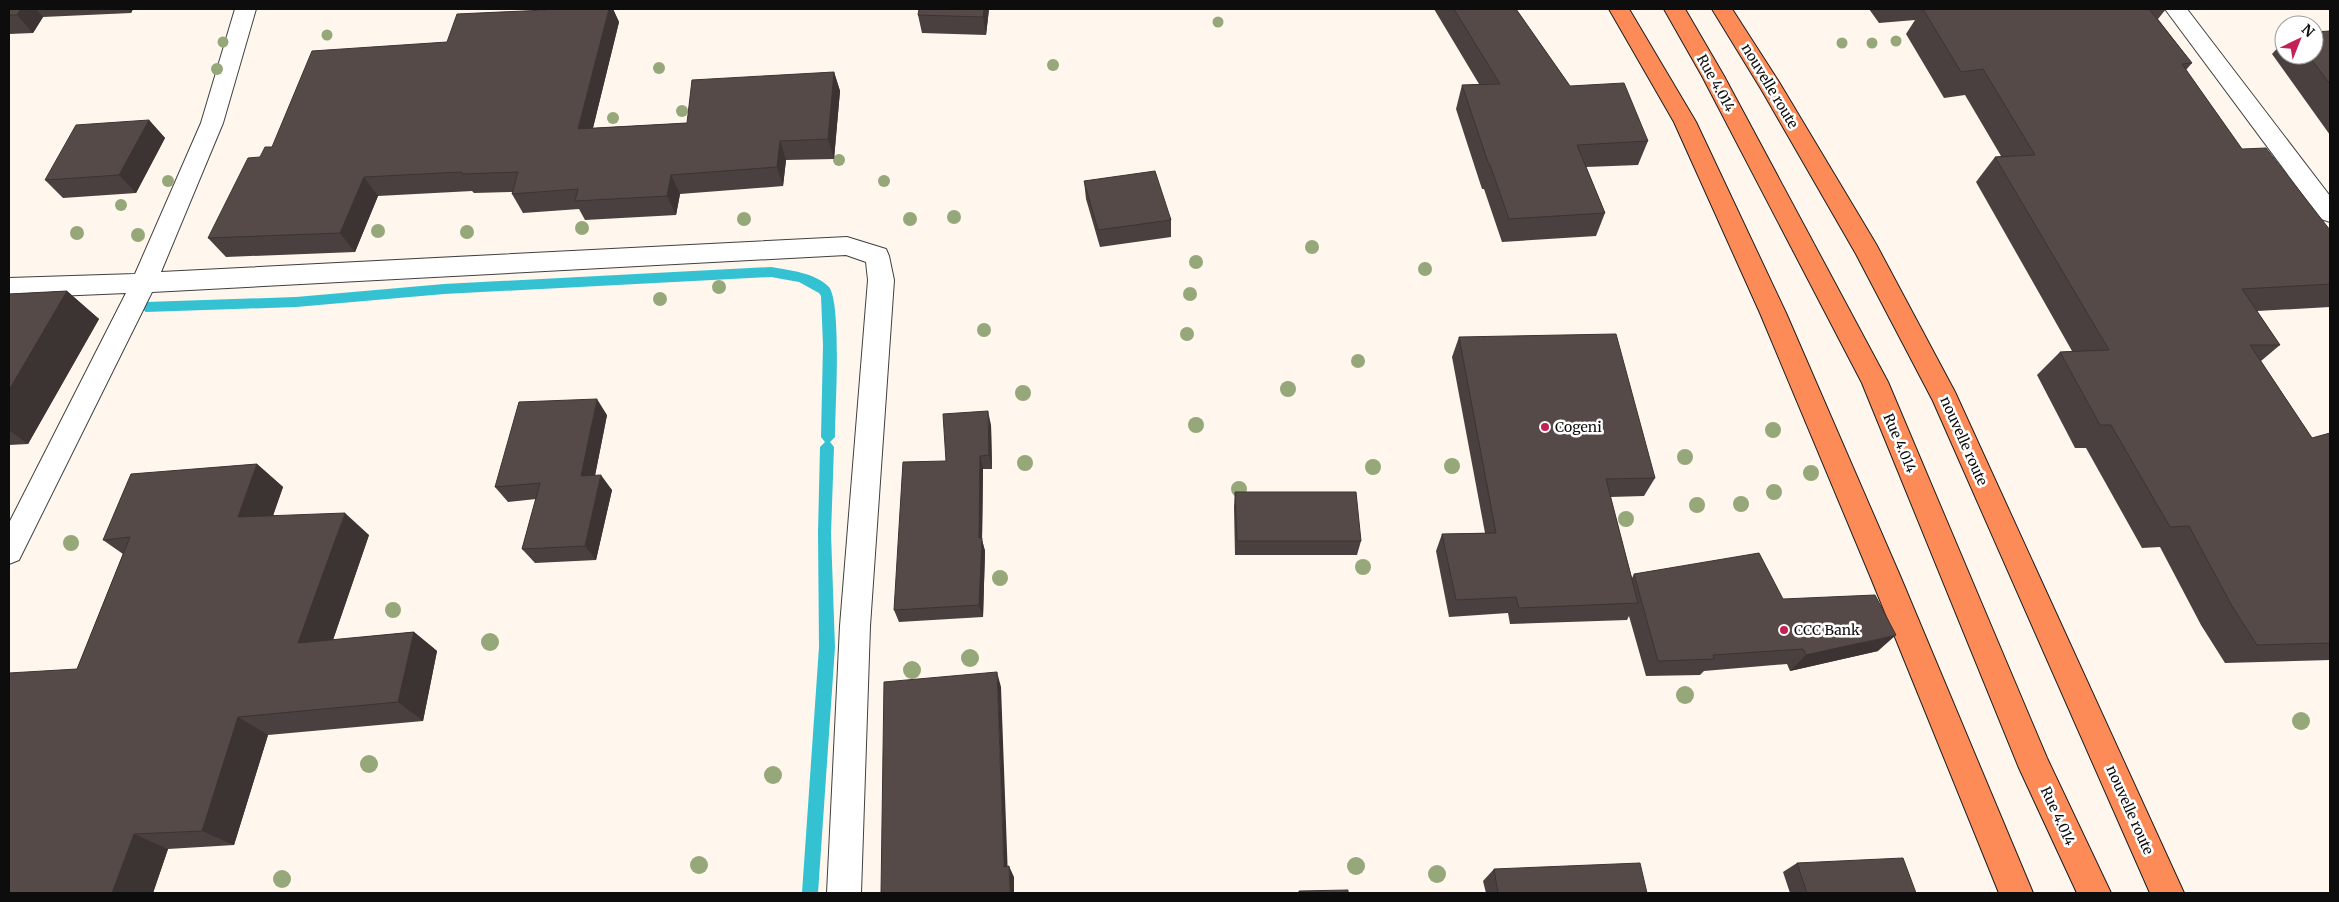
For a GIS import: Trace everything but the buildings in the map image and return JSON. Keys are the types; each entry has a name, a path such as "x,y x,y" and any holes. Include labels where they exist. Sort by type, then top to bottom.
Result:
{"highway":[{"path":"1619,9 1685,122 1773,313 1886,578 2016,893"},
{"name":"Rue 4.014","path":"1674,9 1714,76 1874,382 2035,768 2094,893"},
{"name":"nouvelle route","path":"1722,9 1772,87 1868,252 1946,400 2167,893"}],"street":[{"path":"9,551 144,284 212,122 246,9"},
{"path":"2176,9 2330,212"},
{"path":"9,288 144,284 847,246 877,256 881,280 855,626 844,893"}],"waterway":[{"path":"146,307 296,302 444,289 771,272 785,274 810,281 827,295 830,345 828,437"},
{"path":"825,532 827,447"},
{"path":"810,893 827,647 825,537"}],"place":[{"name":"Cogeni","path":"1545,427"},
{"name":"CCC Bank","path":"1784,630"}]}
